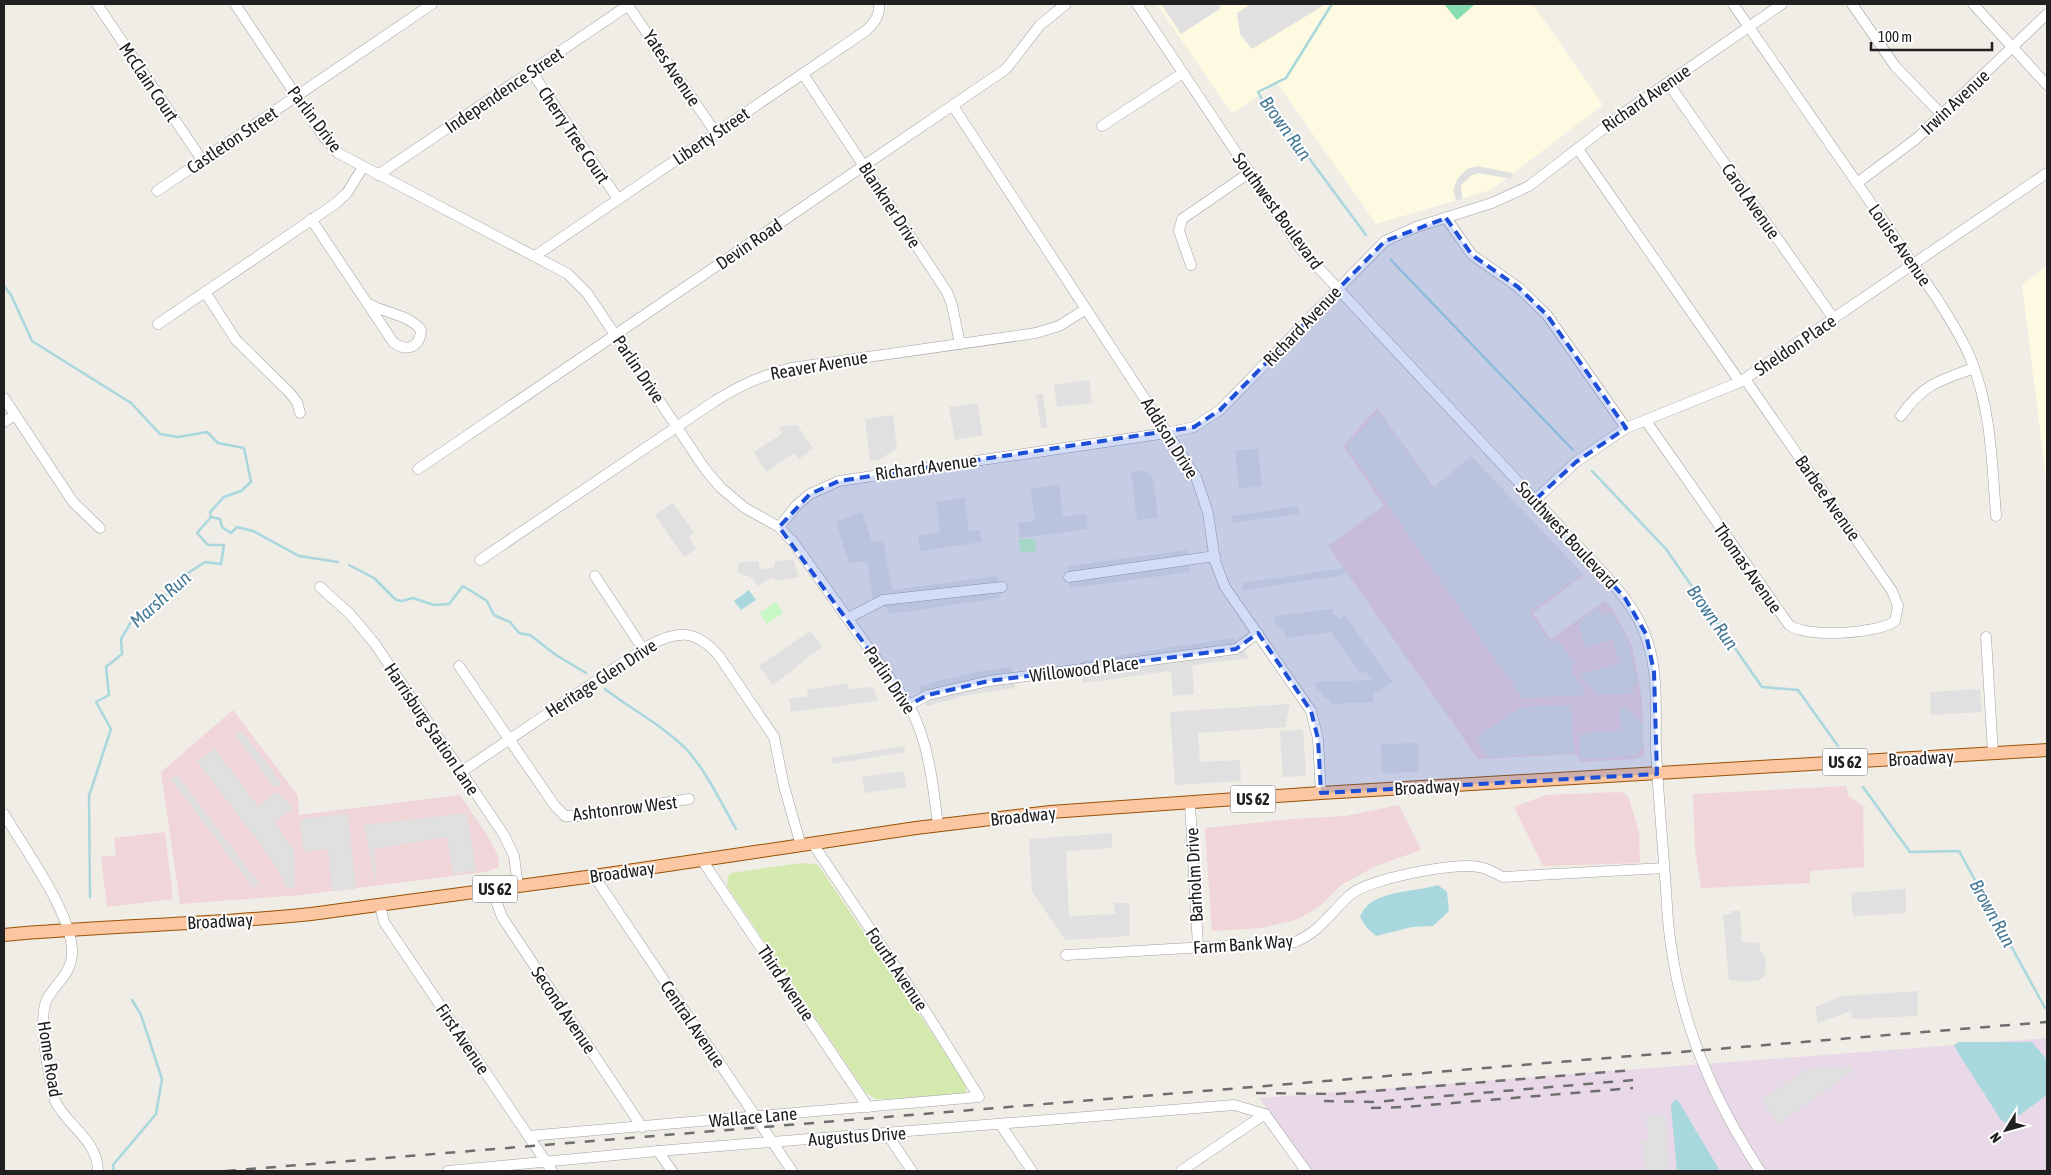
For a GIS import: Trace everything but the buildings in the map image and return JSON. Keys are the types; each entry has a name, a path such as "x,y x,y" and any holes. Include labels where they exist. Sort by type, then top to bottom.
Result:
{"main road":[{"name":"Broadway","path":"4,935 69,928 270,918 492,890 938,826 1050,812 2047,750"}],"street":[{"name":"McClain Court","path":"97,4 202,160"},
{"name":"Parlin Drive","path":"235,4 331,146 348,160 535,256 568,274 578,283 705,469 720,487 745,508 780,527 809,562 909,705 921,731 927,755 938,826"},
{"name":"Castleton Street","path":"157,192 432,4"},
{"name":"Independence Street","path":"378,175 629,4"},
{"name":"Yates Avenue","path":"629,4 716,133"},
{"name":"Devin Road","path":"418,469 953,106 1013,63 1040,26 1066,4"},
{"name":"Southwest Boulevard","path":"1137,4 1291,236 1337,289 1625,598 1643,628 1654,672 1657,774 1664,868 1670,944 1678,983 1693,1038 1725,1114 1760,1171"},
{"name":"Louise Avenue","path":"1733,4 1953,324 1974,368 1988,421 1996,516"},
{"name":"Richard Avenue","path":"780,527 810,494 818,489 846,479 1168,433 1194,427 1213,416 1384,241 1395,235 1492,204 1523,190 1668,83 1782,4"},
{"path":"1852,4 1895,66 1942,115"},
{"path":"1973,4 2047,85"},
{"name":"Liberty Street","path":"535,256 867,30 876,22 879,7"},
{"name":"Irwin Avenue","path":"1857,183 1900,152 1942,115 2047,14"},
{"name":"Cherry Tree Court","path":"531,71 618,199"},
{"path":"1102,126 1183,73"},
{"name":"Blankner Drive","path":"803,74 947,292 952,305 960,344"},
{"name":"Carol Avenue","path":"1668,83 1834,319"},
{"name":"Addison Drive","path":"953,106 1196,477 1204,496 1215,556 1225,587 1311,711 1318,739 1321,794"},
{"name":"Barbee Avenue","path":"1578,148 1892,591 1898,606 1895,621"},
{"path":"158,324 312,220 347,193 363,168"},
{"path":"1191,265 1179,231 1182,220 1249,173"},
{"name":"Sheldon Place","path":"1535,500 1576,462 1626,428 1742,380 2047,173"},
{"path":"1446,218 1472,255 1518,287 1547,316 1626,428"},
{"path":"312,220 393,342 399,347 412,348 417,343 421,330 416,323 382,312 369,304"},
{"path":"205,292 236,340 289,392 297,402 300,413"},
{"name":"Reaver Avenue","path":"480,560 677,426 739,386 763,375 791,368 1049,330 1086,309"},
{"path":"1901,416 1914,397 1925,389 1938,381 1974,368"},
{"path":"4,398 73,502 100,528"},
{"path":"4,422 14,415"},
{"name":"Thomas Avenue","path":"1646,421 1789,625 1801,632 1816,633 1886,627 1895,621"},
{"path":"1069,577 1215,556"},
{"path":"595,576 643,649"},
{"name":"Harrisburg Station Lane","path":"320,587 350,614 370,638 462,772 510,846 518,886"},
{"path":"848,618 859,610 883,600 1002,587"},
{"name":"Heritage Glen Drive","path":"462,772 643,649 667,635 678,633 689,635 709,644 719,656 774,737 784,786 807,845"},
{"name":"Willowood Place","path":"909,705 928,695 990,680 1236,649 1258,633"},
{"path":"1986,637 1993,753"},
{"path":"458,666 509,740"},
{"name":"Ashtonrow West","path":"509,740 565,816 581,816 689,799"},
{"name":"Barholm Drive","path":"1190,802 1198,947"},
{"name":"Home Road","path":"4,814 61,910 69,928 72,949 70,968 48,999 42,1025 55,1101 59,1110 92,1147 98,1169"},
{"name":"Fourth Avenue","path":"807,845 926,1012 979,1097"},
{"name":"Third Avenue","path":"702,860 868,1107"},
{"name":"Farm Bank Way","path":"1066,955 1295,942 1313,934 1350,895 1359,889 1427,870 1480,867 1503,877 1664,868"},
{"name":"Central Avenue","path":"594,876 792,1171"},
{"name":"Second Avenue","path":"492,890 502,917 642,1127"},
{"name":"First Avenue","path":"380,905 384,922 550,1167"},
{"name":"Wallace Lane","path":"528,1136 979,1097"},
{"name":"Augustus Drive","path":"448,1171 550,1167 658,1151 1234,1105 1265,1114"},
{"path":"1181,1171 1265,1114 1306,1171"},
{"path":"1000,1124 1032,1171"},
{"path":"887,1134 912,1171"},
{"path":"658,1151 672,1171"}],"highlighted area":[{"path":"1446,218 1472,255 1518,287 1547,315 1626,428 1576,462 1535,500 1625,598 1646,634 1654,672 1657,774 1321,793 1318,739 1311,711 1258,633 1236,649 989,681 928,695 909,705 779,527 810,494 839,481 1194,427 1220,410 1385,241"}],"shaded area":[{"path":"1157,4 1533,4 1603,105 1491,190 1376,224 1277,83 1232,114"},
{"path":"1161,4 1219,4 1221,8 1181,34"},
{"path":"1251,4 1326,4 1252,49 1240,34 1237,13"},
{"path":"1477,166 1513,173 1511,179 1478,173 1471,176 1461,185 1462,199 1456,200 1453,190 1458,178 1467,169"},
{"path":"2047,265 2047,488 2022,285"},
{"path":"1089,380 1092,403 1057,407 1054,385"},
{"path":"1043,394 1047,427 1041,428 1036,395"},
{"path":"977,403 983,435 955,440 949,407"},
{"path":"1377,408 1434,487 1471,456 1584,575 1533,613 1551,639 1605,601 1614,611 1632,646 1642,700 1644,755 1635,759 1579,762 1577,754 1478,759 1328,546 1384,506 1343,446"},
{"path":"1378,412 1433,488 1472,457 1582,574 1529,612 1552,644 1558,640 1574,663 1572,673 1587,695 1522,698 1347,446"},
{"path":"893,415 897,448 879,460 870,461 865,419"},
{"path":"797,425 813,448 799,459 794,453 766,472 754,452 783,433 779,427"},
{"path":"1258,448 1262,486 1239,489 1235,451"},
{"path":"1143,470 1153,478 1158,518 1137,520 1131,472"},
{"path":"1059,485 1063,517 1086,514 1088,529 1020,538 1018,523 1035,521 1031,489"},
{"path":"965,498 969,531 980,530 982,542 920,551 918,536 940,532 936,502"},
{"path":"673,503 694,532 689,537 696,549 684,557 655,515"},
{"path":"1298,506 1299,514 1233,523 1232,516"},
{"path":"862,512 872,542 883,540 892,590 997,576 1002,587 1000,598 890,614 887,608 873,599 867,561 849,563 836,522"},
{"path":"1187,550 1190,572 1070,588 1067,566"},
{"path":"793,559 799,577 778,581 771,577 759,586 750,577 737,572 738,563 758,561 760,569 774,568 775,562"},
{"path":"1344,568 1345,575 1243,590 1242,583"},
{"path":"1598,608 1604,616 1612,612 1625,635 1638,682 1633,684 1634,693 1600,695 1584,681 1581,674 1620,663 1612,639 1585,648 1579,622"},
{"path":"1332,609 1334,614 1340,619 1345,616 1393,682 1374,694 1373,702 1331,704 1329,698 1324,697 1313,682 1373,680 1365,671 1360,673 1331,632 1286,638 1284,632 1275,625 1274,616"},
{"path":"810,631 822,647 773,685 759,666"},
{"path":"1233,638 1244,649 1248,658 1192,665 1194,694 1173,696 1171,671 1083,683 1081,661"},
{"path":"1012,667 1015,688 968,695 927,706 919,686 976,672"},
{"path":"847,683 850,689 873,687 878,701 791,712 789,699 808,696 807,690"},
{"path":"1980,689 1982,712 1931,715 1930,692"},
{"path":"1290,704 1285,727 1198,733 1200,762 1240,760 1241,781 1175,785 1170,712"},
{"path":"1571,705 1574,753 1488,757 1476,738 1522,707"},
{"path":"1628,708 1643,725 1643,747 1636,756 1580,759 1579,734 1621,730 1620,709"},
{"path":"233,710 298,796 299,815 460,795 491,841 498,856 499,867 485,872 301,895 180,904 161,772"},
{"path":"1303,730 1306,776 1283,777 1280,731"},
{"path":"242,731 282,783 275,788 235,735"},
{"path":"1418,743 1419,772 1382,773 1381,744"},
{"path":"904,746 905,752 832,764 831,758"},
{"path":"215,749 258,806 277,792 293,808 274,822 294,850 295,888 288,889 269,856 197,761"},
{"path":"904,771 906,787 865,793 862,777"},
{"path":"177,775 259,883 253,888 171,779"},
{"path":"1846,786 1848,796 1863,806 1864,867 1810,871 1810,883 1701,888 1695,849 1693,794"},
{"path":"1621,792 1628,796 1639,833 1640,863 1543,866 1514,807 1546,795"},
{"path":"1399,805 1421,850 1376,866 1341,885 1319,907 1296,920 1262,928 1212,931 1205,828 1292,819 1346,816"},
{"path":"467,813 476,870 453,874 447,837 374,849 377,881 375,879 364,825"},
{"path":"348,814 356,889 332,891 328,849 303,852 300,819"},
{"path":"165,832 173,899 107,907 101,857 116,855 114,838"},
{"path":"1112,833 1112,848 1066,851 1069,916 1115,914 1114,903 1129,903 1130,936 1066,940 1032,892 1029,839"},
{"path":"1906,889 1906,913 1853,916 1851,893"},
{"path":"1731,911 1740,911 1742,942 1759,943 1761,952 1764,955 1766,961 1765,975 1759,980 1747,982 1729,980 1723,915 1731,914"},
{"path":"1918,991 1917,1016 1852,1019 1851,1011 1818,1023 1815,1007 1842,996"},
{"path":"2047,1038 2047,1171 1310,1171 1259,1098"},
{"path":"1851,1066 1854,1071 1778,1124 1761,1100 1807,1069"},
{"path":"1665,1114 1669,1171 1645,1171 1642,1141 1648,1140 1646,1115"}],"green space":[{"path":"1444,4 1475,4 1457,20"},
{"path":"1035,538 1036,551 1021,553 1018,540"},
{"path":"776,602 783,613 767,624 760,613"},
{"path":"801,863 818,865 966,1083 966,1094 876,1099 866,1093 727,886 728,877 731,873"}],"water":[{"path":"749,590 756,600 741,610 734,601"},
{"path":"1438,885 1447,892 1449,911 1433,926 1412,927 1376,936 1367,928 1360,917 1365,908 1373,901 1394,894"},
{"path":"1959,1042 2032,1042 2047,1060 2047,1095 2007,1124 2001,1120 1960,1056 1954,1045"},
{"path":"1676,1099 1720,1171 1677,1171 1671,1108 1672,1103"}],"waterway":[{"name":"Brown Run","path":"1332,4 1286,78 1258,92 1267,108 1280,119 1366,235"},
{"name":"Brown Run","path":"1391,260 1573,450"},
{"name":"Marsh Run","path":"4,286 11,295 32,341 131,403 160,434 178,437 207,432 218,443 244,448 251,482 241,491 224,497 210,512 211,517 197,533 208,545 224,545 221,564 205,562 171,584 164,600 149,612 134,617 121,639 122,654 106,667 109,695 96,702 111,729 89,796 90,897"},
{"name":"Brown Run","path":"1592,471 1666,549 1762,687 1798,690 1838,746"},
{"path":"211,517 220,519 222,527 231,533 237,527 253,531 299,556 338,562"},
{"path":"349,565 374,578 396,600 402,601 413,598 434,605 449,604 463,586 487,601 494,615 510,622 519,633 530,635 556,655 586,673"},
{"path":"605,689 658,726 688,751 708,779 736,829"},
{"name":"Brown Run","path":"1863,787 1910,852 1959,851 2045,1008 2047,1007"},
{"name":"Marsh Run","path":"114,1171 113,1165 156,1114 162,1079 141,1015 132,1000"}],"railway":[{"path":"226,1171 2047,1022"},
{"path":"1256,1093 1336,1094 1633,1070"},
{"path":"1324,1101 1374,1102 1634,1080"},
{"path":"1371,1108 1405,1107 1633,1088"}]}
